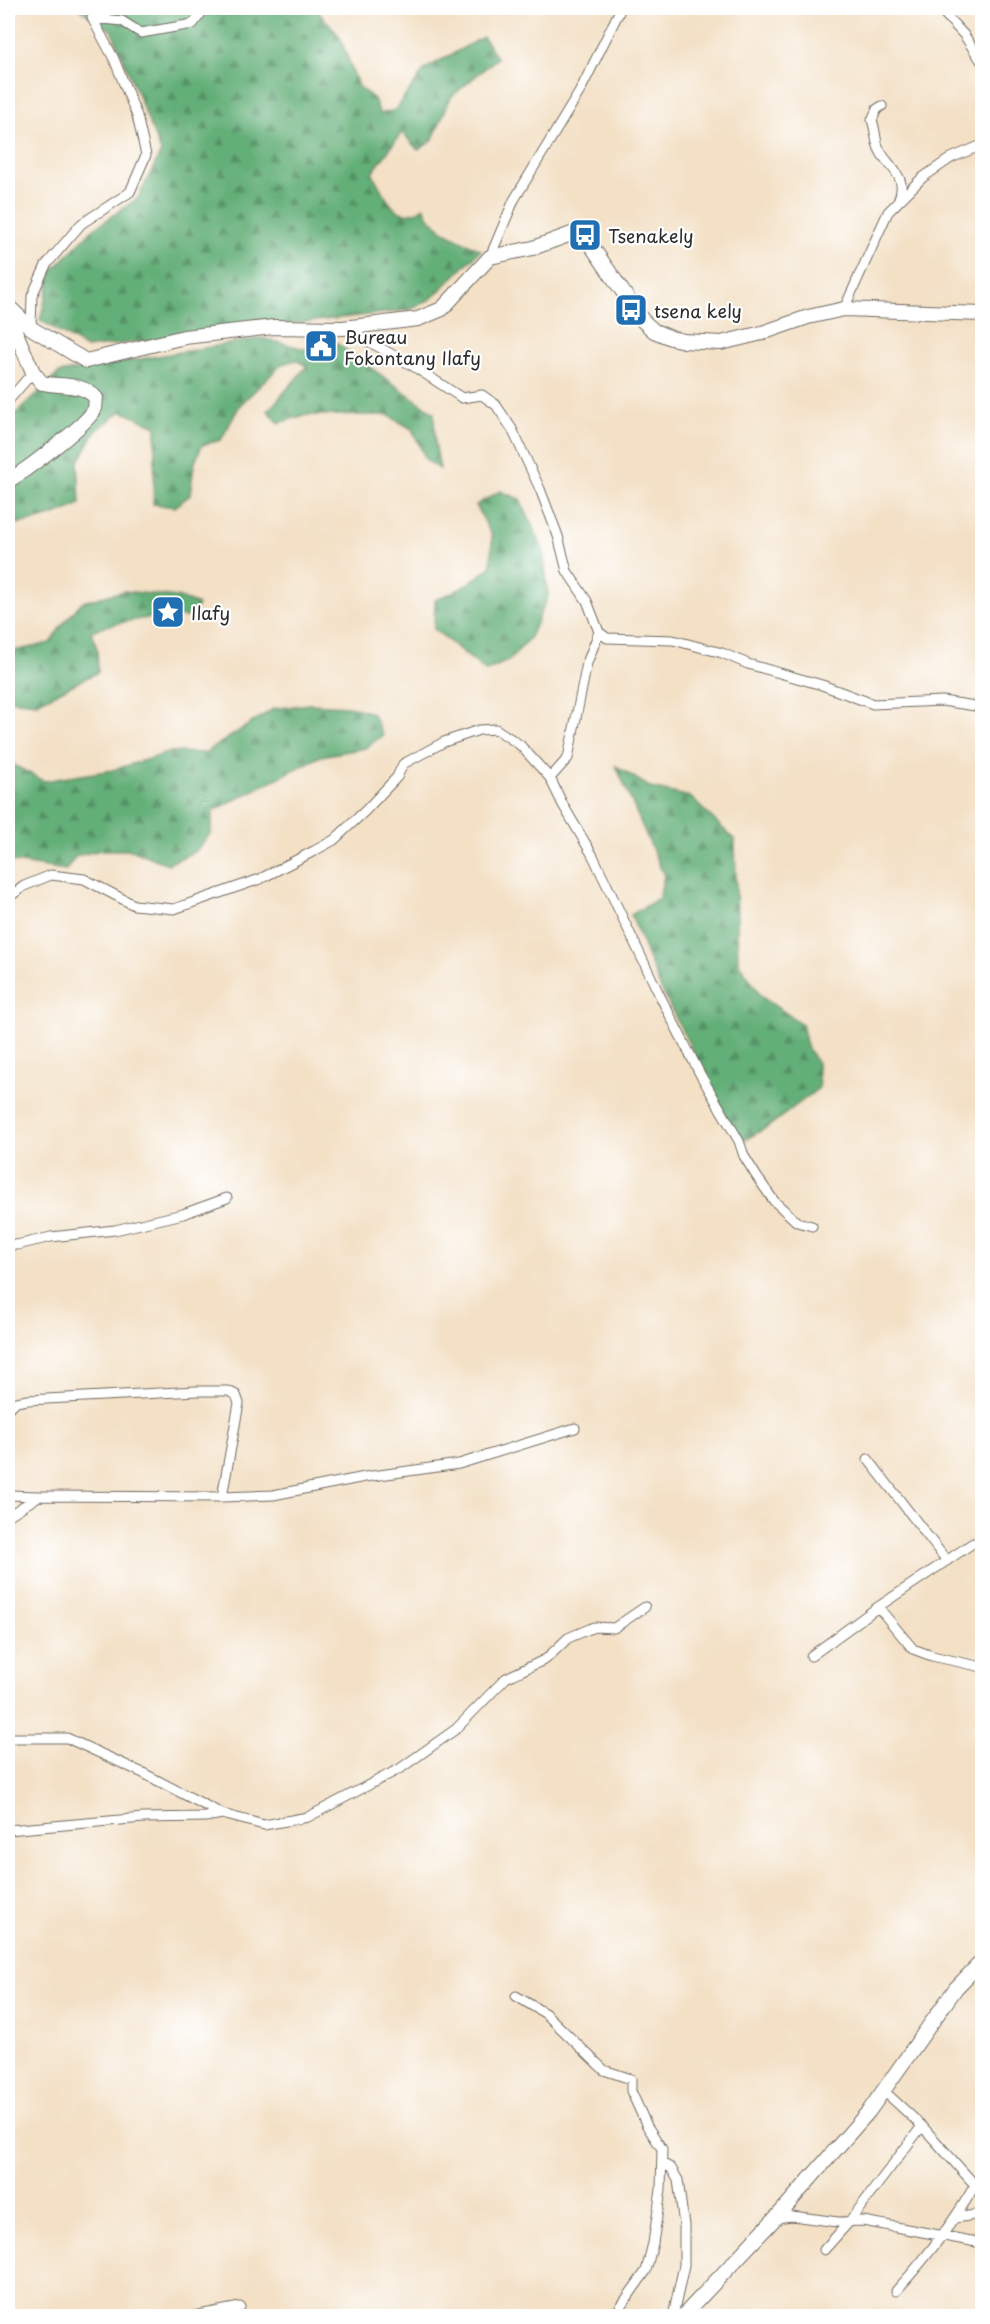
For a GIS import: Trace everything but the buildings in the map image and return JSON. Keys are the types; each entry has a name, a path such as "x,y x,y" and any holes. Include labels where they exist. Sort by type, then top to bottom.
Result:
{"street":[{"path":"31,328 32,296 46,266 81,224 129,192 147,155 136,116 114,59 92,18 122,21 141,33 193,24 205,8"},
{"path":"8,306 31,328 86,361 184,338 273,327 343,328 418,319 442,309 490,257 514,200 580,91 621,8"},
{"path":"939,8 964,35 982,62"},
{"path":"882,106 872,120 877,144 901,179 902,193 896,205"},
{"path":"844,309 888,212 922,178 951,158 982,146"},
{"path":"490,257 533,248 574,233 586,238 643,321 654,331 684,341 721,343 762,333 808,317 844,309 982,314"},
{"path":"8,315 33,372 42,383 89,390 96,398 95,409 44,456 8,481"},
{"path":"343,328 413,366 462,398 482,395 496,405 512,429 540,489 558,536 567,571 587,601 599,632 607,638 673,640 722,653 748,664 822,685 873,704 942,701 982,707"},
{"path":"8,401 33,372"},
{"path":"550,778 568,758 587,663 599,632"},
{"path":"8,898 24,886 51,875 84,879 134,905 174,909 260,879 334,840 397,777 403,764 444,742 479,730 496,729 519,745 550,778 593,856 660,996 700,1074 739,1141 744,1156 774,1201 798,1222 812,1226"},
{"path":"8,1244 17,1245 51,1236 115,1230 183,1214 227,1198"},
{"path":"8,1408 16,1402 28,1400 197,1391 228,1392 236,1395 239,1403 222,1497"},
{"path":"8,1496 222,1497 273,1495 459,1464 575,1428"},
{"path":"868,1459 947,1561"},
{"path":"8,1515 39,1496"},
{"path":"811,1656 878,1607 973,1543"},
{"path":"8,1738 67,1738 143,1773 222,1814 264,1825 308,1817 410,1761 456,1729 506,1678 546,1659 568,1638 594,1627 614,1628 645,1607"},
{"path":"878,1607 913,1649 932,1656 982,1667"},
{"path":"8,1830 142,1818 206,1817 222,1814"},
{"path":"683,2316 776,2218 884,2091 956,1988 982,1961"},
{"path":"516,1996 546,2014 604,2070 631,2079 631,2091 647,2126 662,2149 663,2164 653,2243 646,2271 614,2316"},
{"path":"884,2091 922,2126 975,2185 922,2262 896,2291"},
{"path":"824,2250 849,2222 922,2126"},
{"path":"663,2164 671,2168 678,2180 684,2225 684,2265 673,2316"},
{"path":"954,2218 982,2214"},
{"path":"776,2218 792,2216 849,2222 863,2221 982,2243"},
{"path":"194,2316 240,2307"}],"green space":[{"path":"78,8 315,8 340,37 358,86 374,99 380,114 395,110 425,69 483,37 497,58 451,97 432,141 418,150 402,132 372,173 386,198 398,211 414,212 424,207 433,222 440,228 481,250 431,299 409,310 86,348 40,320 52,271 92,230 138,198 161,152 112,31"},
{"path":"262,338 328,355 335,342 434,413 435,442 440,469 426,460 412,429 388,415 304,415 279,423 268,411 307,366 296,360 282,364 240,405 221,440 202,445 194,465 190,495 175,507 153,504 156,426 121,411 96,431 78,463 80,504 45,518 8,524 8,421 59,373"},
{"path":"500,491 520,499 543,549 548,596 530,637 510,660 486,671 434,629 435,600 460,589 491,567 492,536 476,505"},
{"path":"124,591 177,597 198,605 192,617 141,619 91,631 97,649 98,672 37,703 8,700 8,642 14,651 50,643 82,602"},
{"path":"309,704 348,706 372,713 383,735 365,748 321,756 213,811 211,833 196,851 168,864 131,850 101,850 76,856 66,870 8,861 8,762 44,781 113,770 171,752 205,753 273,709"},
{"path":"616,766 651,788 690,797 735,840 738,962 762,997 802,1024 807,1047 817,1063 819,1088 769,1126 743,1141 730,1124 661,989 631,915 659,898 664,876"}],"place":[{"name":"Tsenakely","path":"585,235"},
{"name":"tsena kely","path":"631,310"},
{"name":"Bureau Fokontany Ilafy","path":"321,346"},
{"name":"Ilafy","path":"168,612"}]}
